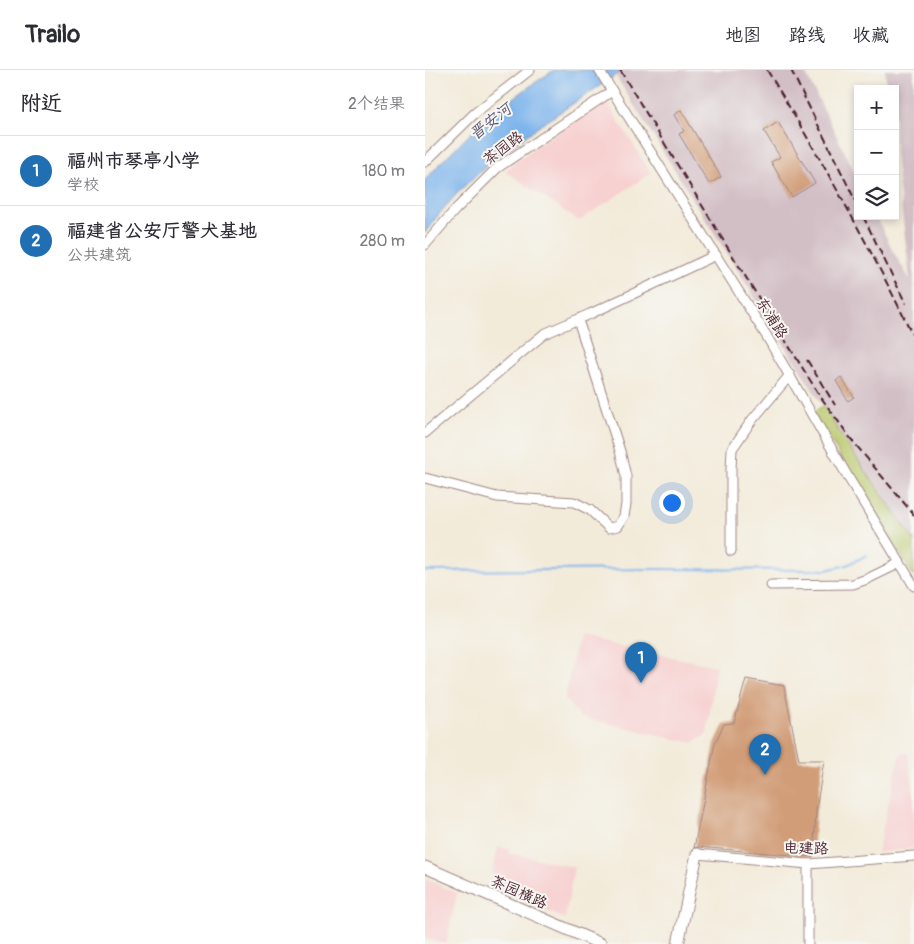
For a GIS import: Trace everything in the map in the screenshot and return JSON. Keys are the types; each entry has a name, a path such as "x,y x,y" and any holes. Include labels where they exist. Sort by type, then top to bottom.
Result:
{"main road":[{"path":"678,944 697,854"},
{"name":"茶园横路","path":"425,867 601,944"}],"street":[{"path":"425,162 475,113 530,70"},
{"name":"东浦路","path":"599,70 766,334 851,482 914,586"},
{"name":"茶园路","path":"425,245 455,210 497,168 611,89"},
{"path":"425,433 537,338 716,255"},
{"path":"425,478 497,497 574,502 590,510 609,528 618,526 623,520 626,504 626,476 620,450 578,320"},
{"path":"731,551 732,449 752,420 790,376"},
{"path":"771,584 853,584 900,563"},
{"name":"电建路","path":"697,854 808,864 914,856"},
{"path":"807,944 808,864"}],"shaded area":[{"path":"612,70 804,70 854,171 854,220 878,220 910,280 899,187 899,85 887,85 885,70 914,70 914,540 846,443"},
{"path":"606,101 651,173 579,221 505,171 535,147"},
{"path":"577,637 716,666 707,734 692,743 580,717 565,699"},
{"path":"908,753 914,796 914,848 877,853 900,754"},
{"path":"498,847 509,849 509,853 574,867 565,919 490,885"},
{"path":"425,879 457,893 446,944 425,939"}],"green space":[{"path":"823,406 846,443 914,540 914,577 813,412"}],"water":[{"name":"晋安河","path":"554,70 623,70 517,142 491,162 445,207 425,233 425,180 454,149 486,121 519,94"}],"building":[{"path":"681,110 721,177 709,184 679,134 684,131 674,115"},
{"path":"778,122 815,183 792,197 771,162 780,157 764,131"},
{"path":"841,377 854,397 848,401 836,381"},
{"path":"746,679 784,686 799,760 824,760 816,811 813,857 694,848 715,743 724,724 734,723"}],"waterway":[{"path":"425,571 826,570 847,565 867,555"}],"railway":[{"path":"620,70 820,396 851,439 914,515"},
{"path":"767,70 844,202 914,338"},
{"path":"791,70 854,198"},
{"path":"865,220 906,304"},
{"path":"807,360 835,405"}],"place":[{"name":"福州市琴亭小学","path":"641,683"},
{"name":"福建省公安厅警犬基地","path":"765,775"}]}
